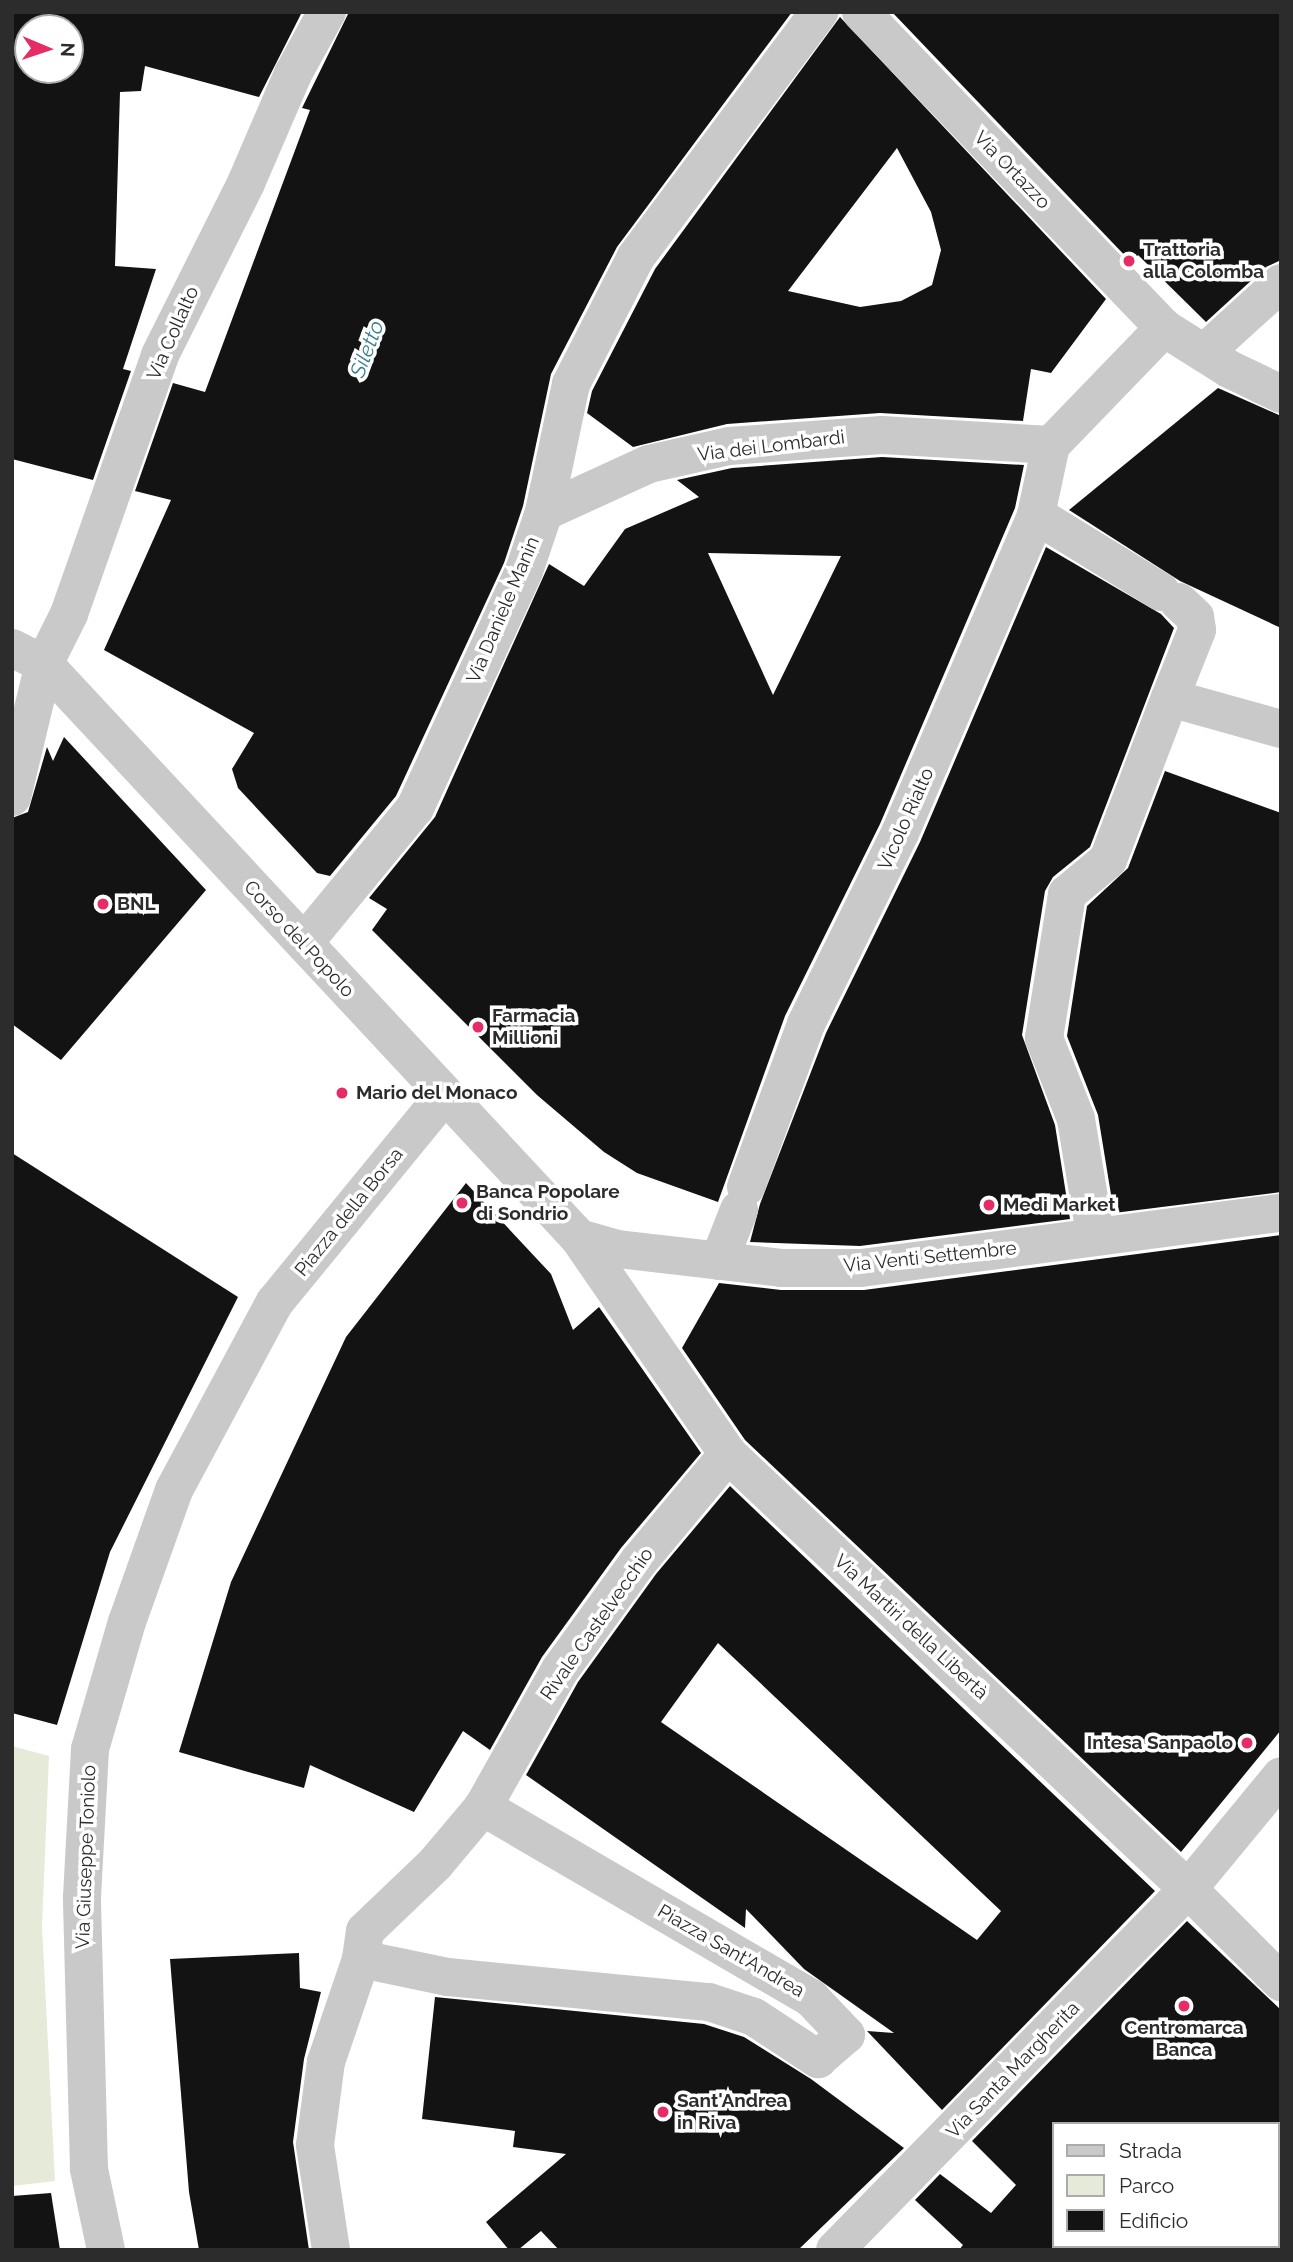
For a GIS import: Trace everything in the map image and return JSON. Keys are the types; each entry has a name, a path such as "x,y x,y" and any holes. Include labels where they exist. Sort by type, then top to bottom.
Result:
{"street":[{"name":"Via Collalto","path":"12,797 28,656 69,614 160,355 327,12"},
{"name":"Via Daniele Manin","path":"304,943 415,808 524,570 544,512 571,384 636,257 819,12"},
{"name":"Via Ortazzo","path":"860,12 1164,328 1204,353 1281,394"},
{"path":"1204,353 1281,283"},
{"path":"1051,446 1164,328"},
{"name":"Via dei Lombardi","path":"544,512 649,464 729,446 883,435 1051,446"},
{"name":"Vicolo Rialto","path":"719,1261 806,1024 900,833 1036,516 1051,446"},
{"path":"1036,516 1170,597 1195,617 1197,630 1108,859 1068,894 1044,1038 1076,1119 1094,1234"},
{"name":"Corso del Popolo","path":"28,656 304,943 443,1097 579,1238"},
{"path":"1170,698 1281,729"},
{"name":"Piazza della Borsa","path":"259,1329 275,1301 443,1097"},
{"name":"Via Venti Settembre","path":"579,1238 618,1249 781,1268 861,1268 965,1257 1094,1234 1281,1213"},
{"name":"Via Martiri della Libertà","path":"579,1238 728,1454 1188,1889 1281,1982"},
{"name":"Via Giuseppe Toniolo","path":"106,2250 88,2156 82,1897 90,1749 127,1622 174,1490 259,1329"},
{"name":"Rivale Castelvecchio","path":"483,1807 561,1670 639,1560 728,1454"},
{"name":"Via Santa Margherita","path":"859,2242 1188,1889 1281,1776"},
{"path":"331,2250 315,2145 326,2062 361,1959 365,1931 435,1864 483,1807"},
{"name":"Piazza Sant'Andrea","path":"361,1959 448,1977 709,2002 754,2017 818,2059 846,2035 811,1998 483,1807"}],"green space":[{"path":"12,1746 49,1756 42,1926 55,2181 12,2186"}],"building":[{"path":"12,12 302,12 259,97 145,66 141,91 120,92 115,266 156,269 123,369 131,371 93,480 12,459"},
{"path":"349,12 792,12 617,247 551,374 523,506 504,563 396,796 330,876 317,873 238,788 232,769 254,733 104,650 171,500 135,491 173,383 205,392 310,110 302,108"},
{"path":"892,12 1281,12 1281,260 1266,267 1206,322 1138,255 1132,263"},
{"path":"840,17 1106,299 1051,373 1031,369 1023,421 880,413 727,424 633,447 587,413 592,391 655,269","holes":["897,148 931,212 941,250 932,285 901,301 860,307 788,291"]},
{"path":"1218,388 1281,416 1281,628 1180,581 1069,510"},
{"path":"882,457 1024,465 1015,508 880,824 785,1016 718,1202 637,1173 604,1152 537,1095 372,930 387,909 369,898 435,817 549,564 584,586 625,529 699,497 677,480 732,468","holes":["708,553 841,556 773,695"]},
{"path":"1046,547 1161,614 1174,628 1090,847 1053,877 1045,891 1022,1035 1055,1125 1070,1219 860,1246 750,1242 760,1204 826,1033 920,842"},
{"name":"BNL","path":"64,737 206,890 61,1060 12,1024 12,818 28,812 47,747 53,761"},
{"path":"1165,771 1281,813 1281,1192 1114,1213 1098,1115 1067,1036 1087,906 1128,868"},
{"path":"12,1153 238,1297 110,1552 57,1725 12,1713"},
{"path":"466,1183 551,1274 573,1330 599,1307 701,1453 621,1548 542,1657 490,1750 463,1731 414,1812 310,1765 304,1788 179,1752 231,1582 346,1337"},
{"path":"1281,1235 1281,1730 1181,1852 745,1440 682,1348 719,1283 781,1290 864,1290"},
{"path":"730,1486 1155,1891 942,2110 867,2031 894,2033 804,1969 746,1909 745,1928 526,1775 578,1682 656,1574","holes":["718,1643 1001,1911 977,1940 661,1722"]},
{"path":"1187,1921 1281,2010 1281,2124 1052,2122 1053,2250 959,2250 963,2245 915,2200 940,2174 991,2213 1016,2185 972,2141"},
{"path":"299,1953 300,1988 321,1992 304,2059 293,2142 309,2250 199,2250 189,2192 170,1959"},
{"path":"435,1997 704,2024 744,2037 811,2079 904,2148 798,2250 559,2250 541,2231 518,2250 509,2250 486,2222 566,2154 513,2147 515,2131 422,2119"},
{"path":"51,2193 60,2250 12,2250 12,2196"}],"place":[{"name":"Trattoria alla Colomba","path":"1129,261"},
{"name":"BNL","path":"103,904"},
{"name":"Farmacia Millioni","path":"478,1027"},
{"name":"Mario del Monaco","path":"342,1093"},
{"name":"Banca Popolare di Sondrio","path":"462,1203"},
{"name":"Medi Market","path":"989,1205"},
{"name":"Intesa Sanpaolo","path":"1247,1743"},
{"name":"Centromarca Banca","path":"1184,2006"},
{"name":"Sant'Andrea in Riva","path":"663,2112"}],"water label":[{"name":"Siletto","path":"367,349"}]}
